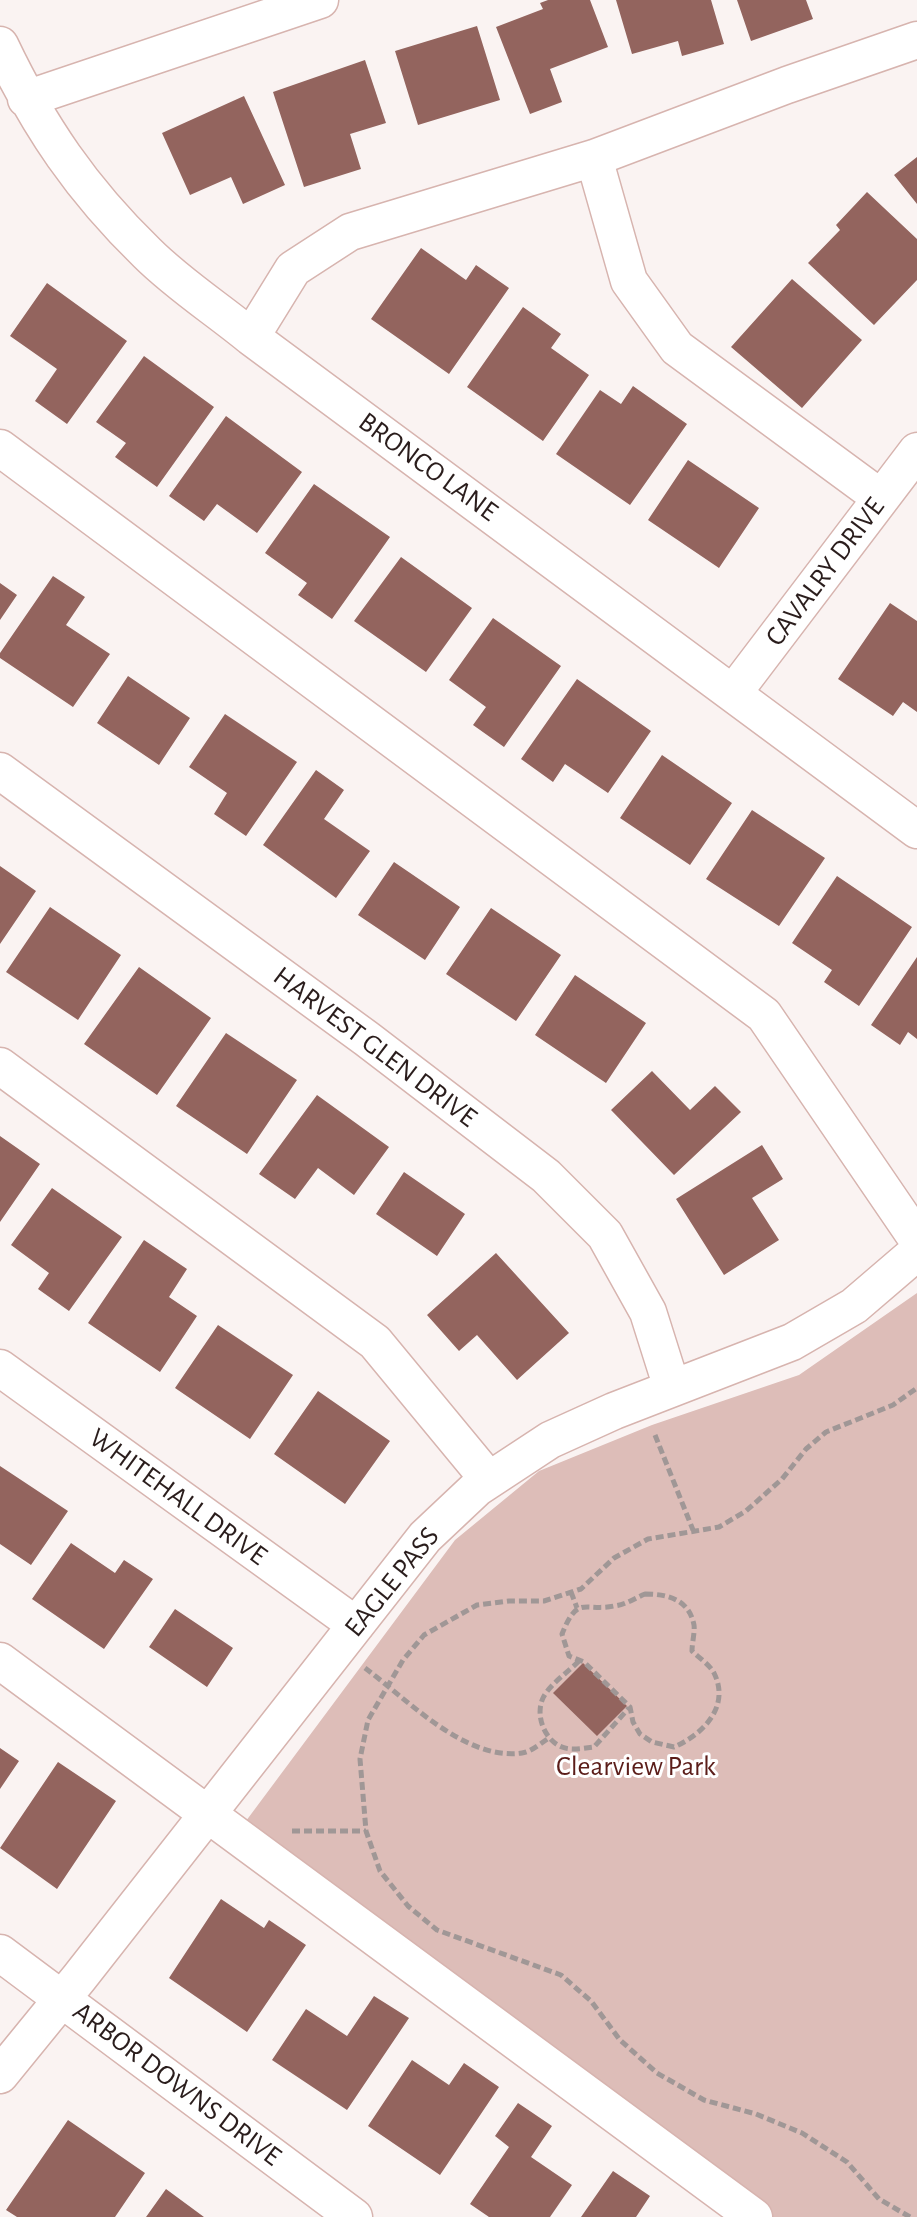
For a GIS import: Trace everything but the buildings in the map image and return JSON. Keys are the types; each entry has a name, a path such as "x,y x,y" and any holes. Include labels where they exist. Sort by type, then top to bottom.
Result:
{"street":[{"path":"26,99 320,0"},
{"path":"251,337 293,269 350,232 594,158 917,40"},
{"name":"BRONCO LANE","path":"0,45 26,99 77,178 148,255 251,337 917,830"},
{"path":"594,158 629,281 677,348 881,498"},
{"path":"0,448 764,1015 917,1239"},
{"name":"CAVALRY DRIVE","path":"734,692 917,451"},
{"name":"HARVEST GLEN DRIVE","path":"0,771 367,1039 546,1176 605,1235 648,1312 672,1388"},
{"path":"0,1066 375,1342 489,1480"},
{"name":"EAGLE PASS","path":"0,2075 425,1537 477,1488 550,1440 614,1411 792,1342 854,1306 917,1252"},
{"name":"WHITEHALL DRIVE","path":"0,1368 356,1625"},
{"path":"0,1661 754,2217"},
{"name":"ARBOR DOWNS DRIVE","path":"0,1953 354,2217"}],"path":[{"path":"910,2217 879,2199 847,2162 802,2133 756,2114 704,2100 657,2073 620,2040 591,2001 561,1975 437,1930 408,1906 380,1871 366,1831 360,1759 368,1720 387,1685 424,1635 477,1605 544,1601 581,1589 614,1558 648,1539 719,1527 746,1511 782,1479 806,1449 826,1432 893,1405 917,1388"},
{"path":"652,1426 693,1530"},
{"path":"571,1592 577,1608"},
{"path":"645,1594 668,1594 683,1604 694,1624 692,1651 714,1672 719,1695 714,1712 702,1731 674,1747 652,1742 640,1734 630,1707 584,1662 569,1656 562,1634 568,1618 577,1608 596,1605 611,1607 645,1594"},
{"path":"579,1661 543,1697 540,1713 542,1727 549,1738 562,1748 594,1747 630,1707"},
{"path":"358,1663 424,1715 463,1741 493,1754 525,1753 549,1738"},
{"path":"286,1831 366,1831"}],"green space":[{"name":"Clearview Park","path":"917,1293 917,2217 771,2217 243,1825 455,1540 539,1471 652,1425 799,1375"}]}
